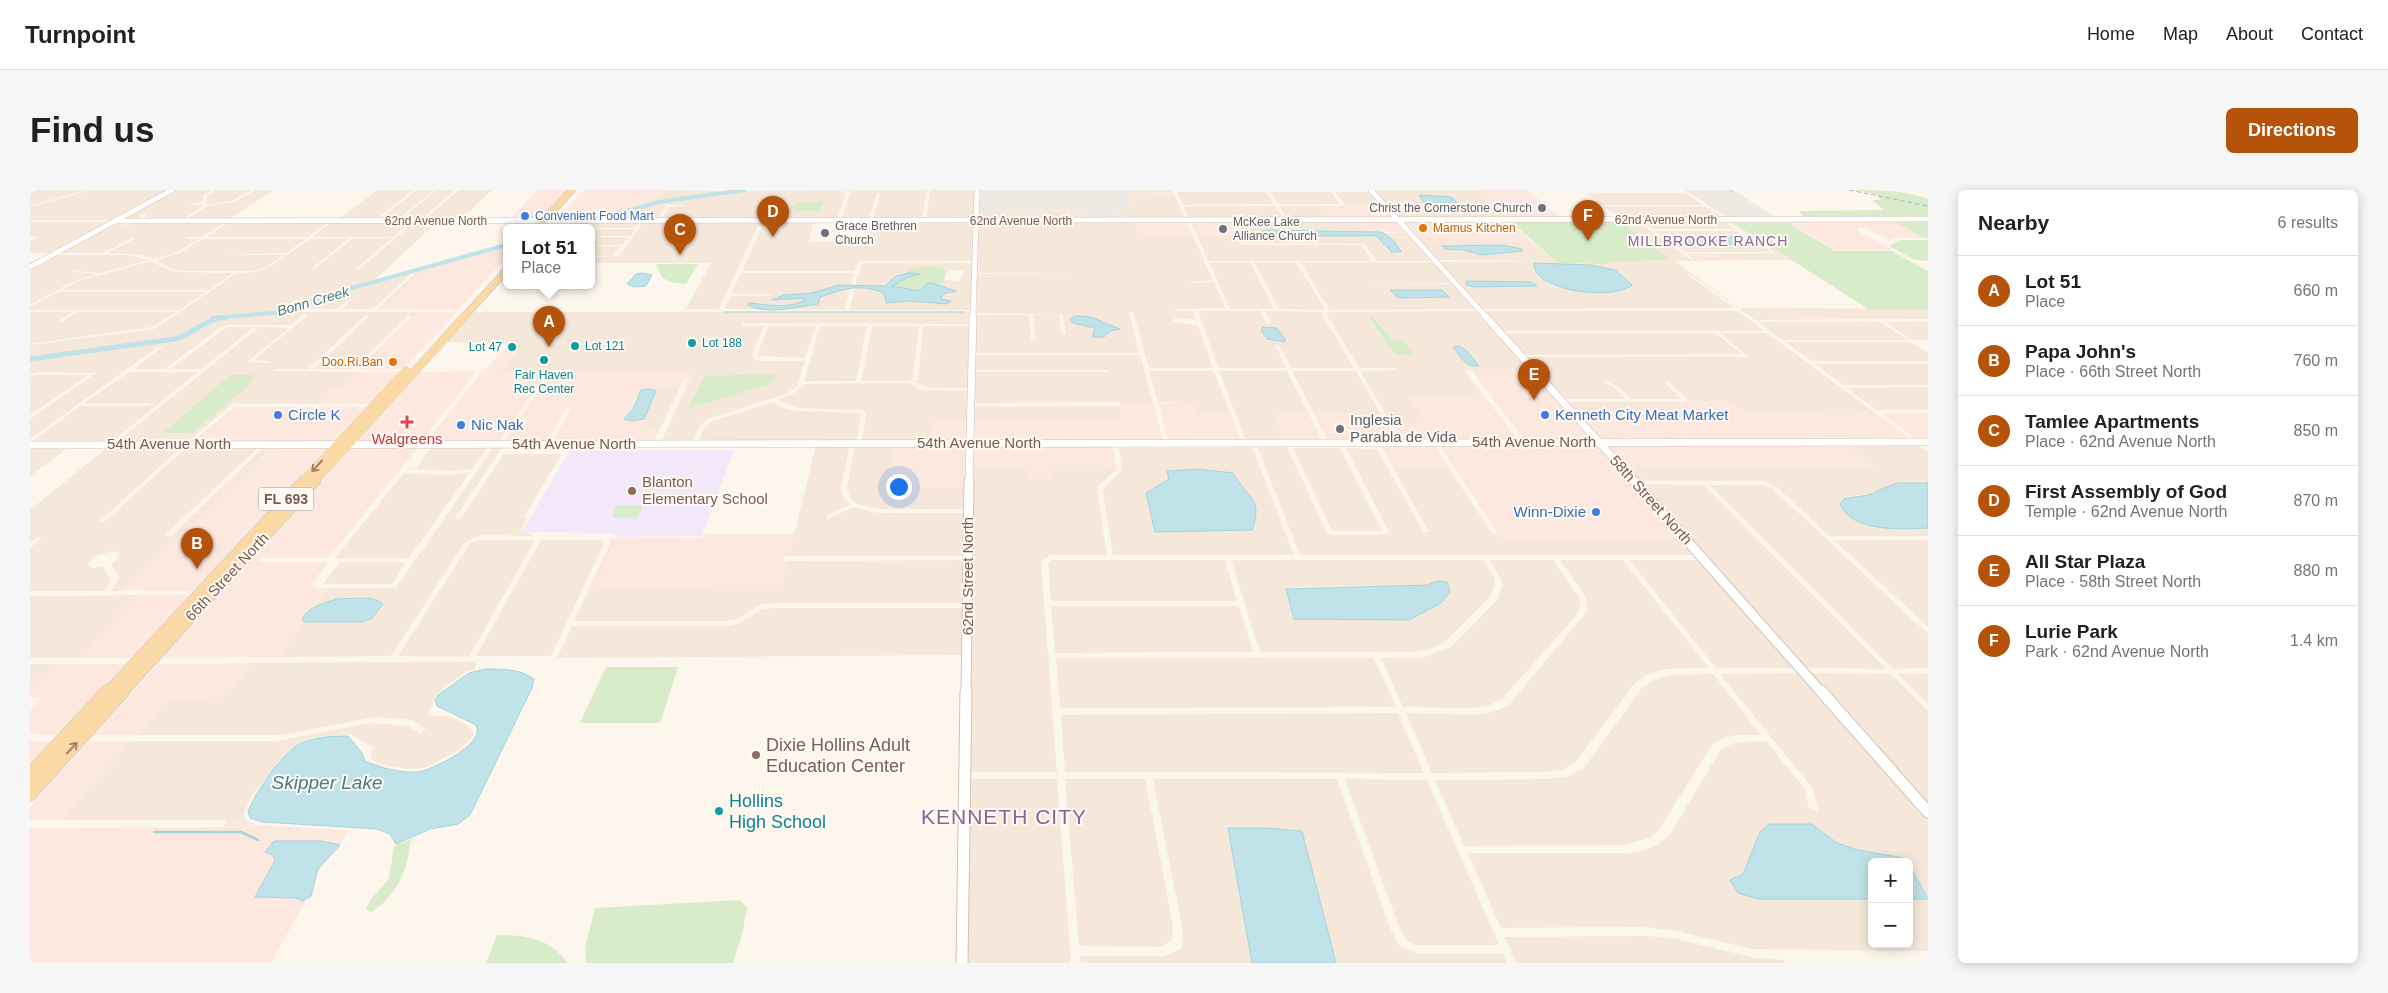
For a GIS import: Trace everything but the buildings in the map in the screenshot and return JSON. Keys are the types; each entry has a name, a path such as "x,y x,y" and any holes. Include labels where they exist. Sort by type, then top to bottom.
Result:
{"main road":[{"path":"541,224 572,190"},
{"path":"549,224 580,190"},
{"path":"411,370 428,347 503,265"},
{"name":"66th Street North","path":"33,772 247,540 338,444 452,331 503,274"},
{"path":"470,310 470,306 485,289 483,287"},
{"path":"452,331 450,329 462,314 461,311"},
{"name":"66th Street North","path":"30,794 394,395 411,370"},
{"name":"54th Avenue North","path":"349,444 970,443"},
{"path":"288,511 283,510 293,498 291,494"},
{"path":"263,538 262,533 273,520 269,518"},
{"path":"219,587 219,579 251,544 247,540"},
{"path":"150,661 148,659 150,653 178,624 182,611"},
{"path":"112,704 113,694 135,670 139,663 136,661"},
{"path":"30,783 35,777 33,772"}],"street":[{"path":"30,267 172,190"},
{"name":"62nd Street North","path":"962,963 963,775 977,190"},
{"name":"58th Street North","path":"1371,190 1600,442 1928,812"},
{"name":"62nd Avenue North","path":"115,221 1928,220"},
{"name":"54th Avenue North","path":"970,443 1928,442"},
{"name":"54th Avenue North","path":"30,444 349,444"}],"shaded area":[{"path":"30,190 86,190 30,206"},
{"path":"90,190 170,190 114,220 30,220 30,207"},
{"path":"173,190 212,190 203,196 203,201 187,205 203,206 182,220 143,220 146,217 145,214 141,214 139,220 118,220"},
{"path":"216,190 252,190 231,201 207,205 207,196"},
{"path":"256,190 274,190 228,220 186,220 207,206 233,202"},
{"path":"378,190 413,190 375,220 337,220"},
{"path":"416,190 434,190 397,220 379,220"},
{"path":"436,190 455,190 421,220 400,220"},
{"path":"459,190 492,190 460,220 424,220"},
{"path":"538,190 570,190 543,220 509,220"},
{"path":"583,190 663,190 656,201 595,220 557,220"},
{"path":"663,190 927,190 922,220 873,220 880,193 877,193 869,220 841,220 850,193 859,192 838,191 846,193 837,220 661,220 669,207 691,205 666,205 657,220 595,220 656,201"},
{"path":"930,190 976,190 975,220 926,220"},
{"path":"980,190 1126,190 1135,210 1115,211 1119,220 1088,220 1085,210 979,211"},
{"path":"1126,190 1172,190 1173,193 1129,193 1174,194 1186,220 1119,220 1115,210 1135,210"},
{"path":"1373,190 1477,190 1510,220 1402,220"},
{"path":"1477,190 1527,190 1564,220 1510,220"},
{"path":"1684,190 1733,190 1778,217 1730,219"},
{"path":"1177,192 1266,192 1274,204 1183,205"},
{"path":"1270,192 1331,192 1340,204 1278,204"},
{"path":"1335,192 1372,192 1384,206 1339,206 1344,205 1344,203"},
{"path":"1586,193 1685,193 1703,205 1601,205"},
{"path":"1183,206 1275,206 1284,220 1189,220"},
{"path":"1279,206 1323,206 1334,220 1288,220"},
{"path":"1323,206 1384,206 1397,220 1334,220"},
{"path":"1603,206 1705,206 1726,219 1621,219"},
{"path":"1085,210 1088,220 979,220 979,211"},
{"path":"1890,220 1925,238 1892,238 1891,241 1867,228 1857,228 1861,234 1871,238 1928,270 1891,250 1835,250 1789,223 1731,221"},
{"path":"227,221 202,237 187,237 186,239 199,239 175,253 154,259 140,255 107,253 134,239 132,238 103,253 57,253 115,222 136,222 104,230 140,222"},
{"path":"231,221 330,221 308,237 206,237"},
{"path":"333,221 412,221 394,237 312,237"},
{"path":"416,221 438,221 375,280 426,267 382,309 378,309 414,274 411,274 373,309 342,309 356,296 336,309 296,309 289,304 285,305 295,312 418,312 362,369 358,369 412,316 408,316 353,369 313,369 369,316 365,316 308,369 276,369 274,371 360,372 345,387 332,388 316,404 233,404 187,442 115,443 259,327 289,328 247,362 269,363 271,361 254,360 308,315 305,314 291,325 229,325 219,328 165,369 133,369 163,347 159,346 30,439 30,419 96,373 34,372 30,375 30,345 154,329 237,273 254,272 270,267 310,239 349,238 311,269 314,269 353,238 392,238 356,269 359,269"},
{"path":"590,221 640,221 636,228 595,228 595,224 579,224"},
{"path":"644,221 813,221 809,242 867,241 871,221 975,222 973,261 859,261 854,271 742,271 762,227 758,226 719,309 686,309 711,263 595,263 595,257 619,256"},
{"path":"1135,221 1140,237 1193,236 1213,280 1183,283 1214,282 1226,308 1175,309 1175,311 1193,311 1196,320 1175,318 1172,322 1198,325 1213,368 1149,368 1133,312 1129,312 1139,353 975,353 975,315 1029,315 1031,339 1036,340 1033,315 1059,316 1062,334 1066,334 1063,315 975,313 977,311 977,274 1084,274 977,273 979,222","holes":["1091,317 1119,329 1110,331 1106,336 1092,333 1095,328 1073,323"]},
{"path":"1135,221 1187,221 1193,236 1140,237"},
{"path":"1190,221 1229,221 1236,236 1197,236"},
{"path":"1233,221 1358,222 1365,231 1267,229 1256,232 1267,236 1376,237 1389,252 1401,254 1404,252 1386,233 1408,233 1433,261 1377,261 1366,246 1361,244 1244,243"},
{"path":"1398,221 1408,233 1365,231 1358,222"},
{"path":"1402,221 1511,223 1531,241 1420,242"},
{"path":"1621,221 1637,221 1692,260 1695,260 1687,254 1776,253 1727,221 1732,221 1791,260 1675,261 1739,308 1928,309 1928,319 1755,320 1690,274 1687,274 1734,308 1481,309 1438,262 1556,261 1558,263 1609,264 1608,262 1670,260","holes":["1538,263 1590,265 1615,270 1632,285 1627,290 1617,292 1554,287 1538,274 1534,267","1466,282 1531,282 1536,286 1473,287"]},
{"path":"1641,221 1723,221 1736,229 1652,229"},
{"path":"30,222 112,222 53,253 30,253 30,241 37,237 30,237"},
{"path":"595,229 635,229 631,236 595,236"},
{"path":"1654,231 1736,231 1772,252 1685,252","holes":["1738,237 1741,239 1735,240 1738,244 1736,245 1700,245 1679,238"]},
{"path":"1197,236 1236,236 1241,244 1248,245 1361,245 1373,261 1208,261"},
{"path":"595,237 629,237 622,245 595,245"},
{"path":"203,239 306,239 286,253 223,255 284,255 267,267 254,271 182,271 172,269 156,260 179,253"},
{"path":"1531,241 1556,261 1436,260 1420,242","holes":["1502,245 1517,252 1482,255 1464,250 1445,249"]},
{"path":"503,246 503,261 458,310 382,309 426,267"},
{"path":"595,246 621,246 612,256 595,256"},
{"path":"54,255 127,255 149,260 101,273 76,271 74,272 96,274 68,284 30,305 30,268"},
{"path":"151,261 168,270 178,272 233,273 209,290 61,290 78,281"},
{"path":"1209,262 1250,262 1274,309 1230,309"},
{"path":"1254,262 1296,262 1324,307 1322,310 1279,309"},
{"path":"1300,262 1434,262 1452,283 1358,283 1454,284 1476,309 1327,310 1328,307"},
{"path":"862,263 973,263 971,310 849,310 855,288 873,288 884,293 886,303 911,301 946,304 949,300 940,298 943,294 951,293 950,288 935,285 946,280 959,281 965,271 944,269 907,271 885,286 839,285 812,293 784,295 773,300 805,298 798,304 748,305 802,307 818,304 820,297 830,292 850,288 845,310 724,309 730,296 773,296 773,294 731,294 741,273 854,273 851,285 855,285"},
{"path":"58,292 206,292 179,310 30,310 30,307"},
{"path":"1198,311 1260,311 1267,324 1271,324 1265,311 1321,312 1354,368 1291,368 1279,345 1275,345 1286,368 1218,368"},
{"path":"1478,311 1532,371 1465,370 1482,398 1409,397 1427,424 1392,424 1360,371 1396,370 1395,368 1359,368 1326,312","holes":["1375,318 1393,340 1404,342 1413,355 1385,341 1369,319"]},
{"path":"1483,311 1738,311 1764,331 1500,331"},
{"path":"30,312 72,312 59,321 62,322 77,312 176,312 152,327 30,344"},
{"path":"418,312 457,312 403,369 362,369"},
{"path":"474,312 971,312 971,324 743,323 742,326 764,326 752,355 753,359 760,361 805,361 797,386 786,394 708,419 699,427 693,442 661,442 692,374 499,372 516,354 500,353 505,351 510,344 447,342 457,330 464,329 460,328"},
{"path":"1758,322 1880,322 1908,340 1782,340"},
{"path":"1885,322 1928,322 1928,340 1912,340"},
{"path":"768,326 816,326 805,358 757,356"},
{"path":"820,326 867,326 856,381 804,381"},
{"path":"872,326 919,326 913,378 910,381 861,381"},
{"path":"923,326 971,326 969,388 928,388 914,382 918,379"},
{"path":"227,327 254,327 202,369 170,369"},
{"path":"1503,333 1715,333 1742,354 1522,355"},
{"path":"1720,333 1767,333 1877,414 1852,410 1745,413 1727,400 1690,402 1668,381 1664,382 1682,399 1631,399 1619,387 1606,381 1604,383 1614,387 1626,399 1562,399 1524,357 1748,357"},
{"path":"1786,342 1911,342 1928,353 1928,361 1811,361"},
{"path":"500,353 516,353 500,372 693,372 687,387 685,387 689,379 684,379 680,387 657,386 656,391 650,389 641,390 635,400 633,409 626,416 627,421 644,419 641,430 660,429 653,442 552,442 572,407 567,407 547,442 504,442 549,375 545,375 499,442 426,442 484,369"},
{"path":"975,355 1140,355 1153,402 973,403 974,372 1108,372 1107,370 974,370"},
{"path":"1815,364 1928,364 1928,385 1843,385"},
{"path":"1464,370 1519,441 1403,441 1392,424 1427,424 1409,397 1481,398"},
{"path":"1471,370 1532,371 1596,441 1525,441"},
{"path":"477,371 420,442 357,442 420,372"},
{"path":"1149,371 1214,371 1231,414 1195,415 1192,403 1158,402"},
{"path":"1219,371 1287,371 1308,412 1274,411 1284,441 1246,441"},
{"path":"1292,371 1356,371 1387,424 1360,423 1354,413 1313,412"},
{"path":"129,372 198,372 110,443 30,443 80,406 148,406 151,403 84,403"},
{"path":"360,372 401,372 371,404 316,404 332,387 345,387"},
{"path":"35,375 88,375 30,415 30,378"},
{"path":"910,383 920,390 969,391 968,420 929,442 860,442 863,436 866,414 863,410 798,408 778,400 794,393 803,384"},
{"path":"657,386 680,387 660,429 640,430"},
{"path":"1928,387 1928,410 1877,410 1846,388"},
{"path":"1727,400 1745,413 1851,410 1877,414 1912,440 1601,441 1574,411 1612,411 1616,418 1697,419 1679,402"},
{"path":"773,402 786,409 796,411 859,413 861,414 858,436 855,442 698,442 704,428 712,421"},
{"path":"1120,402 1153,402 1163,441 973,442 973,420 1121,419"},
{"path":"1565,402 1680,402 1698,419 1616,418 1612,411 1574,411"},
{"path":"1158,403 1192,403 1195,415 1231,414 1241,441 1169,441"},
{"path":"973,406 1120,406 1122,419 973,420"},
{"path":"234,407 369,407 335,442 224,442 227,439 197,438"},
{"path":"1274,411 1308,412 1322,441 1284,441"},
{"path":"1313,412 1354,413 1360,423 1387,424 1398,441 1328,441"},
{"path":"1882,413 1928,413 1928,440 1917,440"},
{"path":"932,420 968,420 967,442 929,442"},
{"path":"1844,443 1916,443 1928,452 1928,483 1897,483 1873,494 1855,495 1883,527 1928,528 1928,536 1829,536 1777,487 1764,481 1637,481 1624,467 1876,469"},
{"path":"1844,443 1877,469 1624,467 1604,444"},
{"path":"1247,444 1251,444 1294,555 1113,555 1103,492 1105,486 1122,470 1119,448 1248,447","holes":["1167,471 1236,480 1248,494 1146,493 1169,479"]},
{"path":"1256,444 1283,444 1288,449 1328,535 1390,534 1346,448 1377,449 1424,532 1429,532 1392,466 1447,465 1491,532 1495,533 1498,538 1682,539 1697,555 1300,555"},
{"path":"1380,444 1434,444 1447,465 1392,466"},
{"path":"1439,444 1599,444 1682,539 1498,538 1495,533 1497,532"},
{"path":"184,445 99,522 104,522 189,445 260,446 165,535 171,536 265,446 274,446 124,591 111,591 119,578 111,564 118,559 120,553 112,551 96,556 88,563 91,568 104,567 111,581 104,591 30,591 30,548 42,538 37,537 30,543 30,510 109,446"},
{"path":"434,445 489,445 472,469 451,471 406,469 417,467"},
{"path":"495,445 504,445 454,519 460,519 504,454 562,454 524,517 528,517 520,532 532,534 531,536 482,535 465,542 391,656 279,657 304,622 363,622 379,600 337,599 313,609 328,588 396,588"},
{"path":"816,445 852,445 849,450 841,487 844,499 850,505 826,516 828,519 854,507 878,513 965,513 965,556 789,556"},
{"path":"858,445 895,445 888,487 966,488 965,509 878,509 857,504 850,498 847,487 854,450"},
{"path":"895,445 967,445 966,488 888,487"},
{"path":"973,445 1113,445 1117,469 1051,470 1051,479 1027,479 1029,467 972,467"},
{"path":"30,446 70,446 30,476"},
{"path":"332,446 197,591 122,590 274,447"},
{"path":"354,446 419,446 328,558 261,558 258,562 328,562 310,586 315,586 314,588 328,588 313,609 305,614 302,619 304,622 279,657 163,658"},
{"path":"1293,448 1340,448 1382,531 1332,531"},
{"name":"Blanton Elementary School","path":"570,450 734,450 702,536 619,537 610,533 522,532"},
{"path":"972,467 1029,467 1028,479 1051,470 1117,469 1100,484 1097,491 1107,555 1050,555 1041,562 1057,772 971,772"},
{"path":"470,472 409,558 335,558 404,473 449,475"},
{"path":"1640,484 1704,485 1886,669 1804,668"},
{"path":"1710,485 1764,485 1772,488 1928,634 1928,668 1893,669"},
{"path":"705,534 795,534 789,556 784,557 783,560 788,561 780,590 594,588 616,538 701,538"},
{"path":"609,539 616,539 595,588 780,590 788,561 965,560 965,603 775,603 760,605 738,619 728,621 574,621 610,544"},
{"path":"478,540 535,540 469,657 398,656 470,543"},
{"path":"541,540 600,540 604,544 551,656 476,656"},
{"path":"1834,540 1928,540 1928,627"},
{"path":"1052,560 1225,560 1237,601 1051,601 1048,563"},
{"path":"1231,560 1483,560 1494,577 1495,584 1491,596 1444,643 1433,648 1417,652 1260,652","holes":["1437,581 1409,620 1286,590 1293,587 1428,585"]},
{"path":"1490,560 1553,560 1579,597 1580,606 1576,616 1501,700 1487,706 1472,708 1403,707 1381,658 1421,658 1451,647 1498,599 1503,584"},
{"path":"1560,560 1623,560 1709,668 1665,669 1646,675 1633,685 1576,762 1563,769 1544,772 1432,773 1406,713 1476,715 1493,712 1508,706 1588,610 1586,597"},
{"path":"1629,560 1701,560 1797,668 1716,668"},
{"path":"340,562 406,562 392,584 323,584"},
{"path":"137,595 192,595 133,658 78,658"},
{"path":"138,595 78,658 30,658 30,596"},
{"path":"1051,606 1239,606 1253,652 1055,653"},
{"path":"965,608 963,655 557,658 572,626 727,626 740,623 762,609"},
{"path":"1056,658 1374,658 1396,707 1060,708"},
{"path":"555,661 476,662 475,670 467,671 436,694 428,715 451,717 467,725 474,734 470,740 454,753 424,768 408,769 383,765 372,760 373,747 349,734 314,737 299,742 284,754 251,797 244,813 246,820 255,824 225,823 227,820 60,820 131,741 276,741 371,723 407,726 420,734 426,729 412,720 375,717 281,735 137,735 168,700 227,696 253,663"},
{"path":"253,663 227,696 168,700 137,735 95,735 158,664"},
{"path":"30,664 55,664 30,687"},
{"path":"55,664 128,664 61,735 30,734 30,711 42,698 30,697 30,687"},
{"path":"1802,673 1928,816 1928,898 1913,870 1913,858 1858,850 1837,843 1812,824 1760,832 1743,874 1730,880 1758,899 1868,899 1868,948 1913,948 1913,899 1928,899 1928,951 1751,949 1673,930 1643,927 1501,928 1468,853 1628,853 1642,851 1657,845 1669,836 1720,751 1729,745 1741,742 1766,741 1804,788 1809,808 1818,811 1813,789 1720,674"},
{"path":"1809,673 1891,674 1928,711 1928,807"},
{"path":"1713,674 1761,735 1735,735 1721,739 1711,746 1659,830 1649,838 1623,845 1464,846 1435,780 1549,779 1569,776 1584,768 1641,689 1653,680 1670,675"},
{"path":"1898,674 1928,674 1928,704"},
{"path":"1398,713 1424,773 1065,772 1061,715"},
{"path":"30,741 55,741 30,767"},
{"path":"89,741 131,741 60,820 30,820 30,807"},
{"path":"971,779 1057,779 1071,963 967,963"},
{"path":"1065,779 1145,779 1173,925 1172,940 1160,947 1079,946"},
{"path":"1153,779 1337,779 1390,928 1400,947 1418,954 1503,954 1507,963 1336,963 1302,832 1265,828 1229,829 1252,963 1081,963 1080,956 1163,956 1181,949 1183,946 1182,926"},
{"path":"1345,779 1427,780 1499,945 1416,945 1408,941 1399,927"},
{"path":"225,823 348,830 340,845 321,841 265,852 273,855 275,860 255,897 296,898 302,901 307,898 271,963 30,963 30,828 222,827"},
{"path":"1648,936 1676,939 1755,958 1784,960 1786,963 1516,963 1505,937"}],"green space":[{"path":"1855,190 1901,192 1928,199 1928,219 1804,218 1799,211 1884,210 1872,200 1880,200 1878,195"},
{"path":"824,201 821,211 793,211 797,202"},
{"path":"1890,220 1928,220 1928,239 1925,238"},
{"path":"1510,221 1621,221 1670,260 1609,262 1609,264 1558,263"},
{"path":"1734,223 1788,223 1835,251 1892,251 1928,271 1928,309 1868,309"},
{"path":"1900,240 1928,240 1928,261 1914,260 1889,246"},
{"path":"656,264 698,264 686,284 675,283 662,278"},
{"path":"919,267 938,267 951,271 946,271 944,283 935,285 932,283 919,291 891,286 909,277 918,276 904,274"},
{"path":"1369,318 1374,318 1393,340 1404,342 1414,355 1395,355"},
{"path":"776,374 774,381 767,385 689,408 704,376"},
{"path":"230,375 254,375 245,389 196,430 190,433 163,433"},
{"path":"617,505 643,505 638,517 612,517"},
{"path":"606,667 678,667 660,723 580,723"},
{"path":"417,837 410,842 404,872 394,891 380,906 371,912 366,909 372,898 389,879 394,846"},
{"path":"739,900 747,907 742,935 733,963 586,963 585,948 595,908"},
{"path":"497,935 528,937 545,943 568,963 486,963"}],"water":[{"path":"1419,195 1451,197 1461,206 1460,208 1427,207"},
{"path":"1267,230 1382,232 1392,239 1402,252 1391,252 1376,236 1267,236 1257,232"},
{"path":"1738,237 1741,239 1735,240 1739,244 1700,245 1675,238"},
{"path":"1502,245 1522,249 1522,251 1482,255 1464,250 1445,249 1442,246"},
{"path":"1534,263 1590,265 1615,270 1632,285 1623,290 1610,292 1577,291 1547,281 1537,273"},
{"path":"910,273 920,274 909,277 892,286 919,291 928,283 932,283 956,291 943,294 941,299 951,301 946,304 911,301 886,303 884,293 866,288 851,288 820,297 818,304 773,310 748,305 749,303 795,304 805,298 772,300 784,295 812,293 839,285 885,286 896,276"},
{"path":"636,274 652,275 646,286 634,287 627,284"},
{"path":"1466,281 1531,282 1537,286 1473,287 1466,285"},
{"path":"1390,290 1442,290 1449,297 1402,298 1397,297"},
{"path":"1075,316 1091,317 1120,329 1110,331 1104,337 1092,337 1095,328 1073,323 1070,319"},
{"path":"1263,327 1277,328 1285,342 1267,339 1261,330"},
{"path":"1460,346 1467,351 1479,366 1470,365 1463,361 1453,347"},
{"path":"650,389 656,391 644,419 632,421 624,419 633,409 641,390"},
{"path":"1198,469 1233,473 1255,504 1255,519 1252,530 1155,532 1146,493 1169,479 1167,471"},
{"path":"1897,483 1928,483 1928,528 1905,529 1866,525 1846,513 1840,504 1844,499 1873,494"},
{"path":"1437,581 1447,582 1450,592 1441,603 1409,620 1294,619 1286,589 1428,585"},
{"path":"368,598 383,604 372,618 363,622 304,622 302,619 313,608 337,599"},
{"name":"Skipper Lake","path":"486,669 517,671 534,679 532,688 470,815 458,824 430,829 396,844 390,834 377,829 263,822 250,818 248,811 270,773 293,748 312,739 348,736 362,753 365,761 384,768 404,772 418,772 452,757 469,745 474,739 477,728 476,725 437,706 435,700 438,695 469,673"},
{"path":"1769,824 1812,824 1837,843 1858,850 1904,858 1868,858 1868,899 1758,899 1738,893 1730,880 1743,874 1760,832"},
{"path":"1228,828 1302,831 1336,963 1252,963"},
{"path":"274,841 321,841 340,845 318,869 311,896 302,901 296,898 255,897 275,860 273,855 265,852"},
{"path":"1913,871 1928,899 1913,899"}],"waterway":[{"name":"Bonn Creek","path":"581,224 658,202 745,190"},
{"name":"Bonn Creek","path":"212,318 274,313 352,288 503,246"},
{"path":"724,312 964,312"},
{"name":"Bonn Creek","path":"30,359 175,339 213,320 227,317"},
{"path":"154,832 241,832 258,840"}],"railway":[{"path":"1849,190 1928,206"}],"place":[{"name":"Christ the Cornerstone Church","path":"1542,208"},
{"name":"Convenient Food Mart","path":"525,216"},
{"name":"Mamus Kitchen","path":"1423,228"},
{"name":"McKee Lake Alliance Church","path":"1223,229"},
{"name":"Grace Brethren Church","path":"825,233"},
{"name":"First Assembly of God","path":"773,237"},
{"name":"Lurie Park","path":"1588,241"},
{"name":"Tamlee Apartments","path":"680,255"},
{"name":"Lot 188","path":"692,343"},
{"name":"Lot 121","path":"575,346"},
{"name":"Lot 47","path":"512,347"},
{"name":"Lot 51","path":"549,347"},
{"name":"Fair Haven Rec Center","path":"544,360"},
{"name":"Doo.Ri.Ban","path":"393,362"},
{"name":"All Star Plaza","path":"1534,400"},
{"name":"Circle K","path":"278,415"},
{"name":"Kenneth City Meat Market","path":"1545,415"},
{"name":"Walgreens","path":"407,422"},
{"name":"Nic Nak","path":"461,425"},
{"name":"Inglesia Parabla de Vida","path":"1340,429"},
{"name":"Blanton Elementary School","path":"632,491"},
{"name":"Winn-Dixie","path":"1596,512"},
{"name":"Papa John's","path":"197,569"},
{"name":"Dixie Hollins Adult Education Center","path":"756,755"},
{"name":"Hollins High School","path":"719,811"}],"district":[{"name":"MILLBROOKE RANCH","path":"1708,241"},
{"name":"KENNETH CITY","path":"1004,817"}]}
